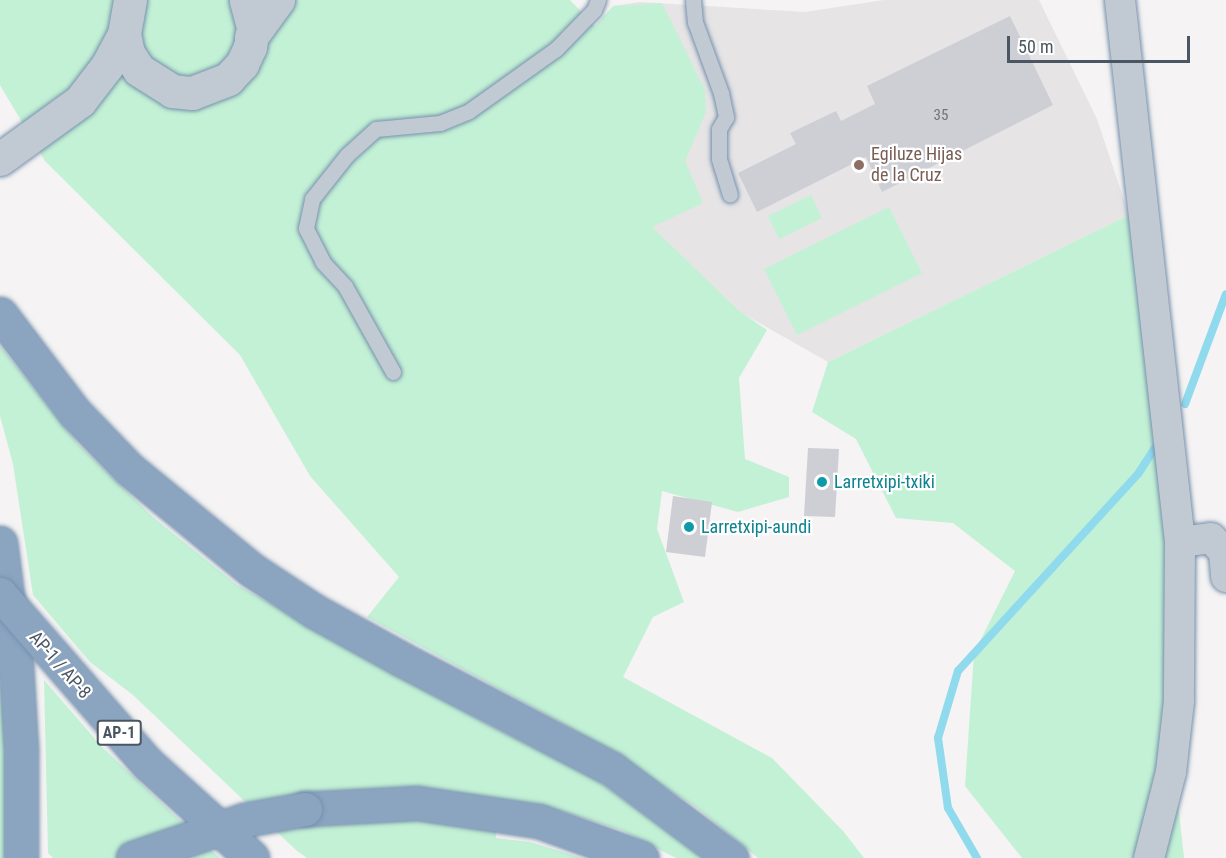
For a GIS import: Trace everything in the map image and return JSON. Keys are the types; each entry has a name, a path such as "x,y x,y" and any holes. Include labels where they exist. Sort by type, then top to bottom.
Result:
{"highway":[{"path":"0,314 75,413 129,469 252,570 401,659 612,769 731,858"},
{"path":"0,543 16,666 21,749 21,858"},
{"name":"AP-1 / AP-8","path":"0,594 148,764 252,858"},
{"path":"133,858 244,820 305,809 417,803 539,821 641,858"},
{"path":"0,850 7,858"}],"street":[{"path":"0,159 80,101 107,66 124,34 130,0"},
{"path":"246,0 251,11 252,37"},
{"path":"80,101 120,89 192,93 228,79 242,64 252,37 278,0"},
{"path":"1120,0 1180,542 1183,622 1179,701 1170,772 1149,858"},
{"path":"124,34 128,53 139,70 154,83 172,91"},
{"path":"1180,542 1211,538 1224,552 1226,577"}],"lane":[{"path":"393,372 345,286 323,262 306,228 312,199 347,155 376,129 440,123 469,111 556,49 594,10 598,0"},
{"path":"693,0 695,22 722,93 726,117 719,129 719,159 730,194"}],"shaded area":[{"name":"Egiluze Hijas de la Cruz","path":"884,0 1039,0 1097,119 1129,215 828,362 738,311 674,251 615,188 613,6 640,2 805,12"}],"green space":[{"path":"0,0 570,0 595,26 613,6 662,3 705,90 706,112 685,161 703,203 652,227 738,310 767,330 739,378 745,459 789,477 789,497 738,512 662,491 657,529 684,602 653,617 623,677 772,758 843,831 864,858 758,858 696,807 564,724 367,617 399,577 310,476 240,355 45,161 0,85"},
{"path":"811,195 822,218 779,239 768,216"},
{"path":"889,207 922,273 797,335 764,269"},
{"path":"1129,215 1169,440 1173,757 1184,858 1022,858 965,786 974,653 1015,571 953,523 896,518 856,439 812,412 828,362"},
{"path":"0,346 79,445 154,518 237,585 500,731 587,773 705,858 676,858 621,830 561,811 494,799 496,838 530,842 582,858 307,858 133,695 90,662 33,595 13,464 0,416"},
{"path":"0,619 9,858 0,858"},
{"path":"44,680 102,747 220,858 53,858 48,853"}],"building":[{"name":"Egiluze Hijas de la Cruz","path":"1010,16 1053,105 882,192 866,157 757,212 738,173 796,144 790,133 836,111 841,121 875,104 867,86"},
{"name":"Larretxipi-txiki","path":"808,448 839,449 835,517 804,516"},
{"name":"Larretxipi-aundi","path":"673,496 712,502 705,557 666,552"}],"waterway":[{"path":"1185,404 1226,294"},
{"path":"977,858 948,808 938,738 958,671 1138,474 1155,448"}],"place":[{"name":"Egiluze Hijas de la Cruz","path":"859,165"},
{"name":"Larretxipi-txiki","path":"822,482"},
{"name":"Larretxipi-aundi","path":"689,527"}]}
